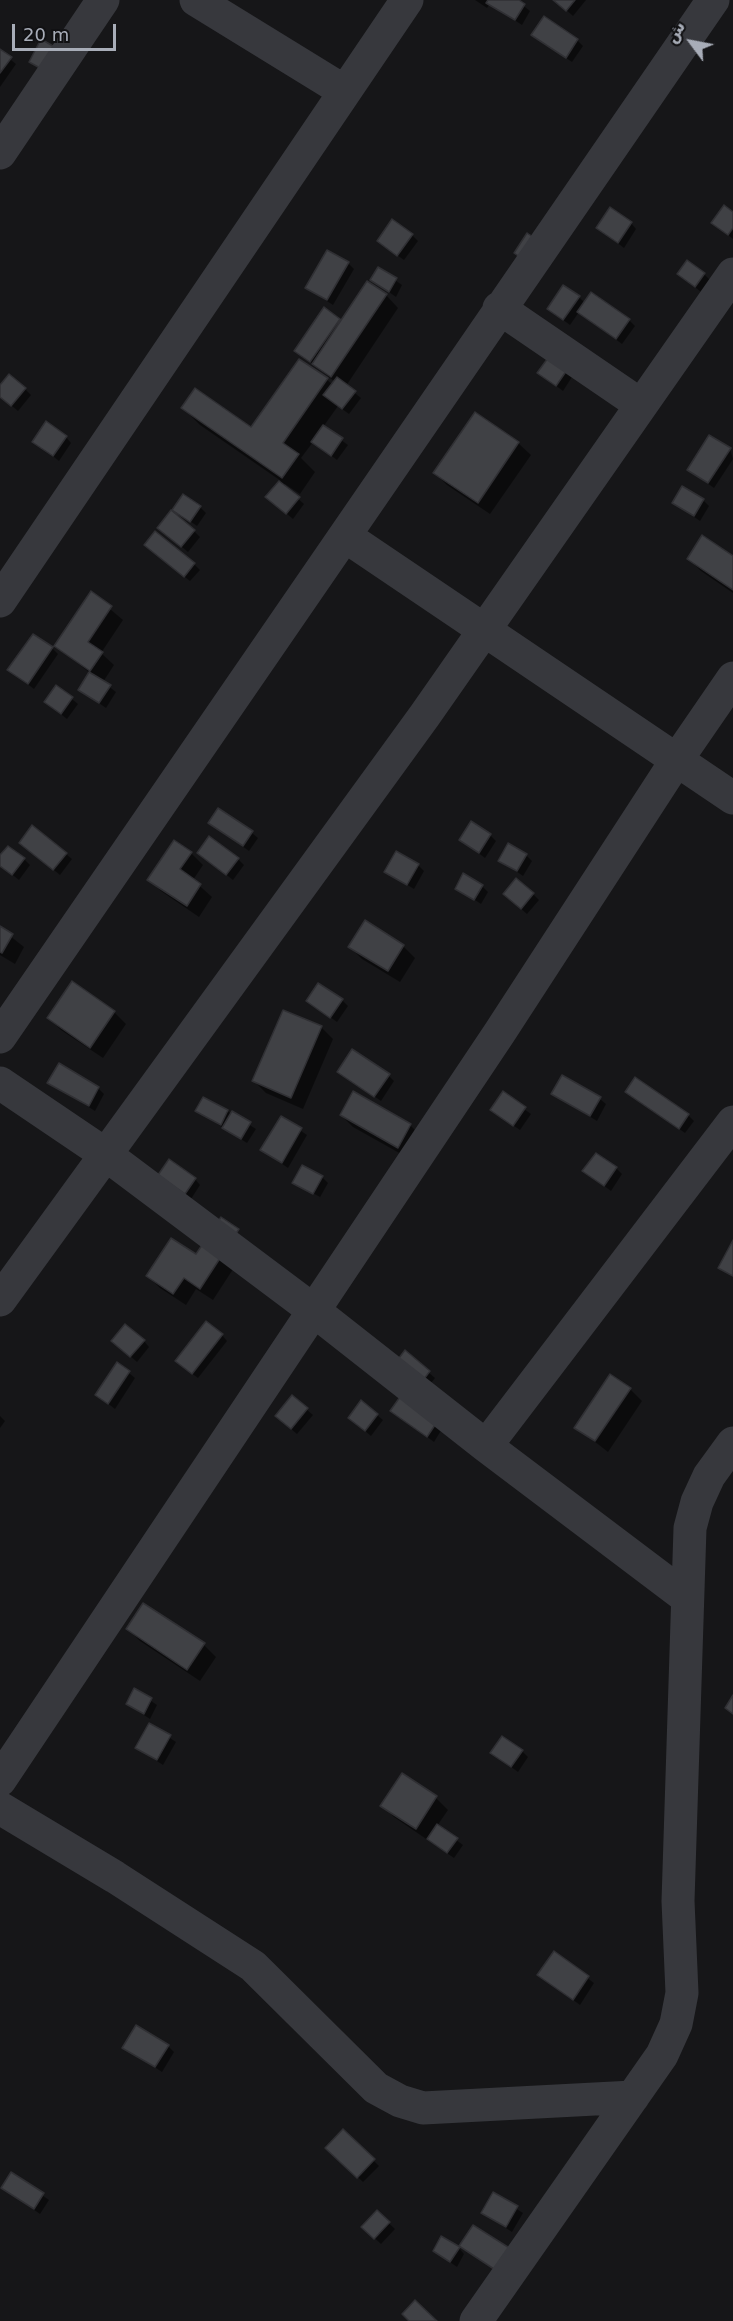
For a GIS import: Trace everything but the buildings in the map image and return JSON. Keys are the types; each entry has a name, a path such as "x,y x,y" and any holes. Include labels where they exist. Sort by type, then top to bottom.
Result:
{"street":[{"path":"0,153 103,0"},
{"path":"196,0 344,91"},
{"path":"0,601 407,0"},
{"path":"0,1037 499,308 713,0"},
{"path":"0,1300 418,725 733,274"},
{"path":"499,308 641,405"},
{"path":"345,536 733,798"},
{"path":"0,1780 500,1032 676,761 733,678"},
{"path":"0,1083 105,1154 686,1597"},
{"path":"486,1446 733,1122"},
{"path":"476,2321 662,2055 676,2024 682,1993 678,1901 690,1528 697,1502 709,1476 733,1443"},
{"path":"0,1808 115,1877 253,1966 376,2088 400,2101 423,2108 633,2097"}]}
